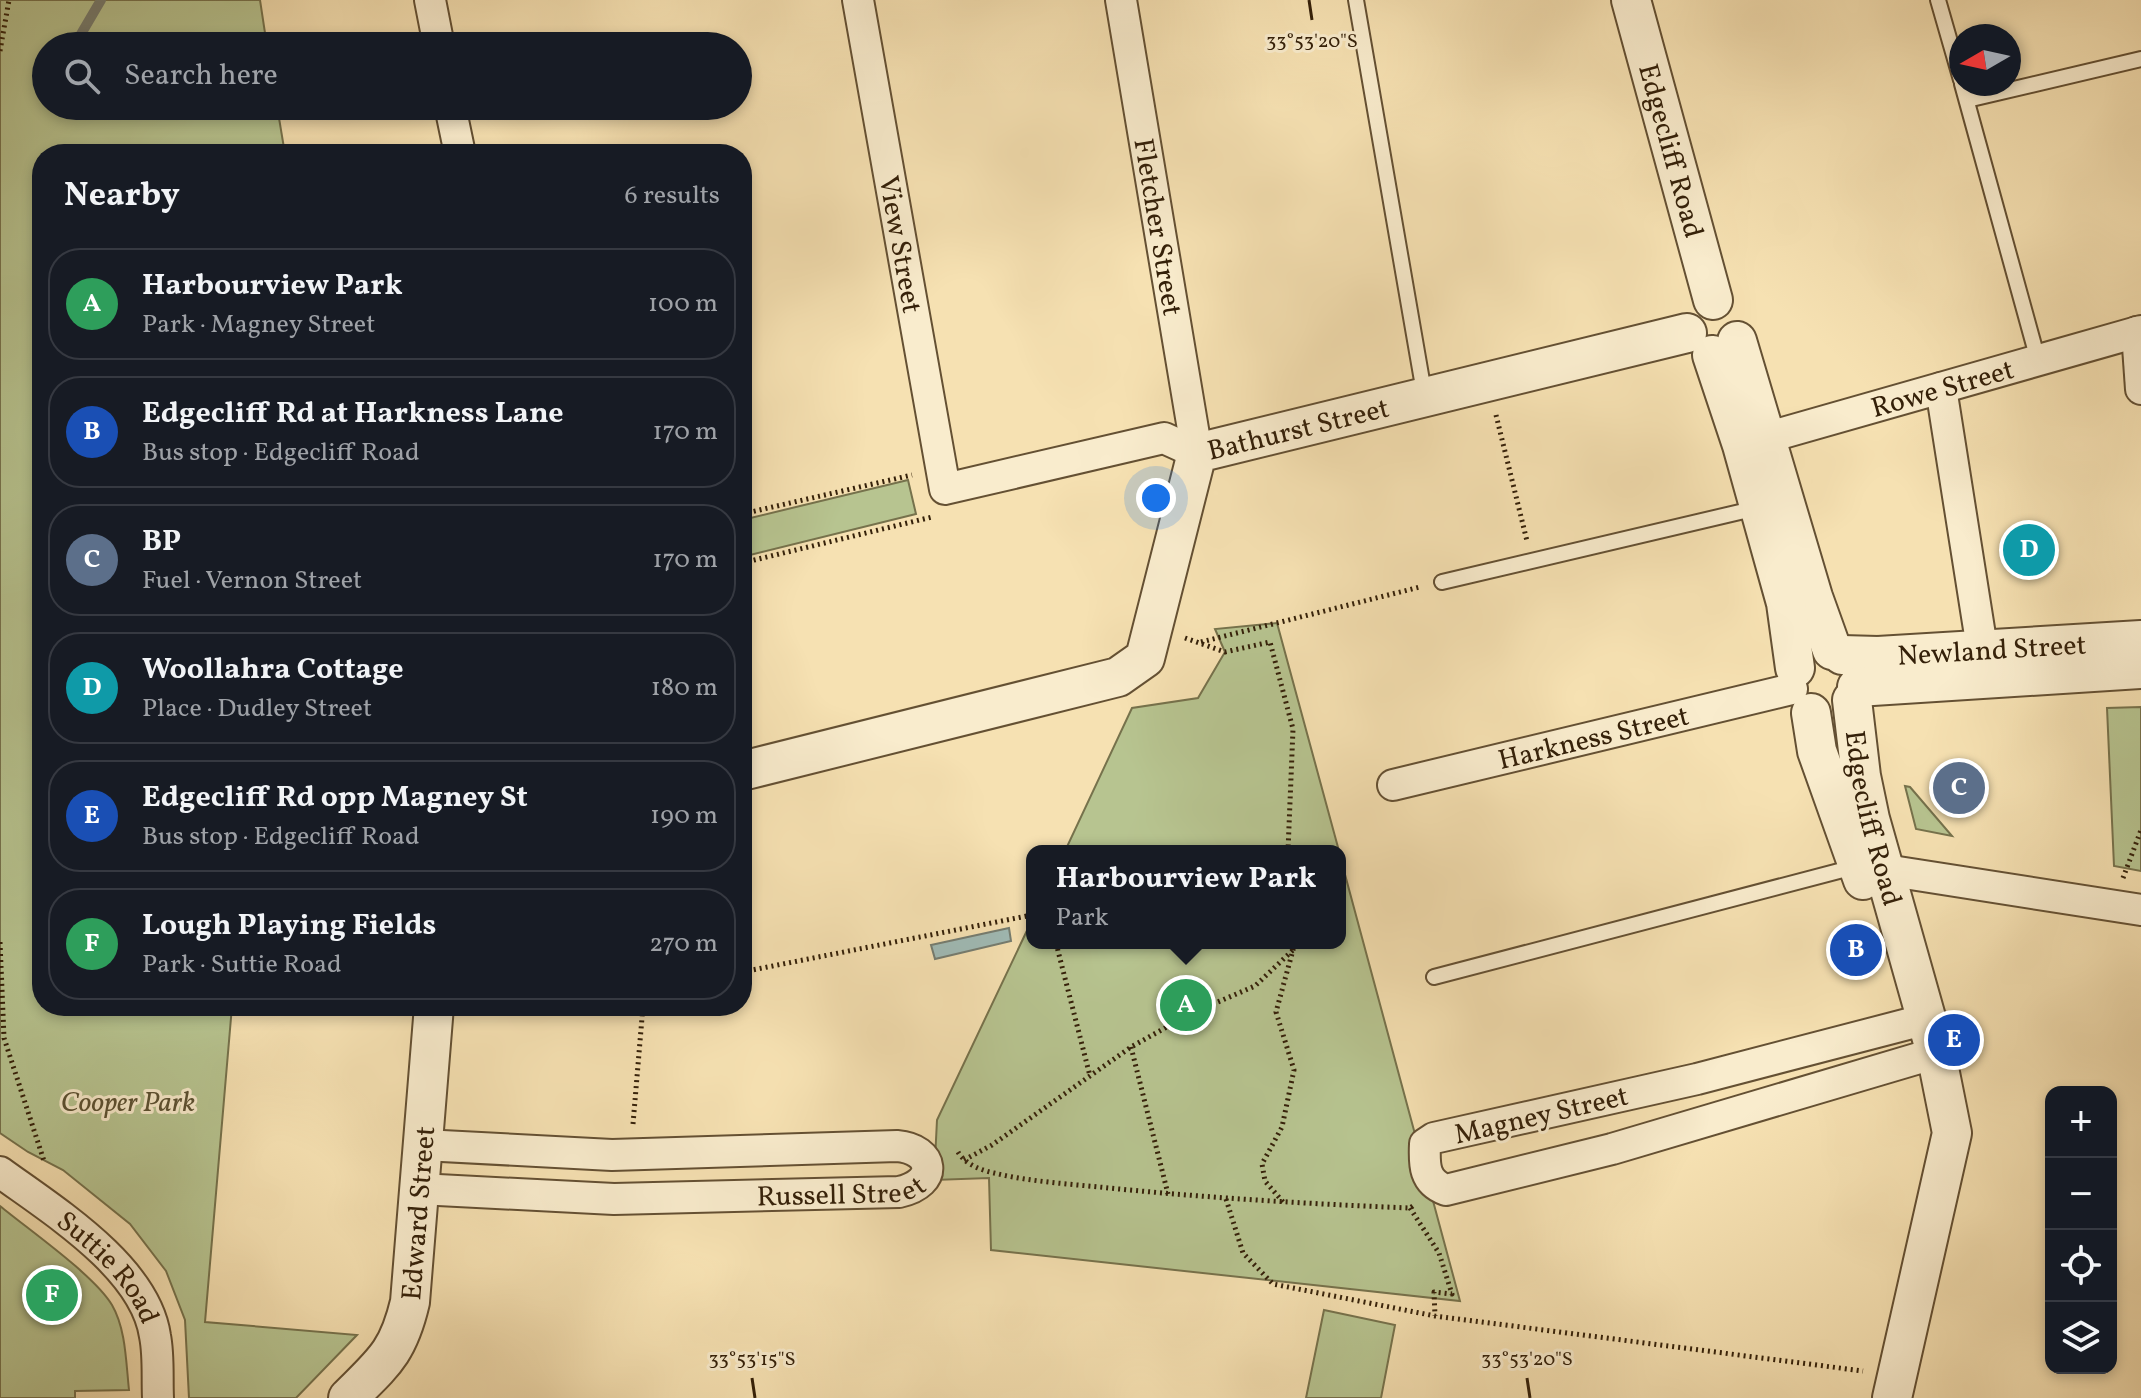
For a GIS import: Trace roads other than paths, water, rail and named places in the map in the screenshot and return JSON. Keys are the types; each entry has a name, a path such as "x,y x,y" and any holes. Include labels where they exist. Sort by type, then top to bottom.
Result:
{"street":[{"path":"430,0 436,32"},
{"name":"View Street","path":"858,0 943,479 1164,438 1197,453"},
{"name":"Fletcher Street","path":"1121,0 1197,453"},
{"name":"Edgecliff Road","path":"1631,0 1713,300 1729,305 1739,317 1740,334 1712,343 1846,673 1871,868"},
{"path":"453,120 458,144"},
{"path":"2139,332 2141,389"},
{"name":"Rowe Street","path":"1753,441 2139,332"},
{"name":"Bathurst Street","path":"752,768 1118,677 1145,658 1197,453 1488,382 1712,343"},
{"path":"1941,388 1982,648"},
{"name":"Edgecliff Road","path":"1753,441 1759,508 1786,603 1799,690 1817,751 1871,868 1952,1133 1894,1386"},
{"name":"Newland Street","path":"1846,673 1878,656 2141,640"},
{"path":"1823,650 1846,673 1846,708 1829,716 1799,690 1806,655 1823,650"},
{"name":"Newland Street","path":"1846,673 2141,669"},
{"name":"Harkness Street","path":"1393,785 1799,690"},
{"path":"1871,868 2127,907"},
{"name":"Edward Street","path":"348,1398 389,1357 404,1327 410,1302 433,1016"},
{"name":"Magney Street","path":"1921,1039 1612,1149 1446,1190 1436,1186 1424,1166 1425,1144 1434,1138 1697,1079 1921,1039"},
{"name":"Russell Street","path":"419,1189 614,1199 899,1192 924,1181 927,1171 919,1152 911,1147 897,1146 612,1155 423,1145"},
{"name":"Suttie Road","path":"0,1172 104,1252 135,1287 148,1310 155,1335 158,1398"}],"lane":[{"path":"1356,0 1425,398"},
{"path":"1938,0 1949,38"},
{"path":"1967,100 2141,59"},
{"path":"1966,96 2038,360"},
{"path":"1442,582 1759,508"},
{"path":"1434,977 1871,868"}],"water":[{"path":"1009,928 1011,941 935,959 931,945"}],"waterway":[{"path":"82,32 101,0"}],"place":[{"name":"Woollahra Cottage","path":"2029,550"},
{"name":"BP","path":"1959,788"},
{"name":"Edgecliff Rd at Harkness Lane","path":"1856,950"},
{"name":"Harbourview Park","path":"1186,1005"},
{"name":"Edgecliff Rd opp Magney St","path":"1954,1040"},
{"name":"Lough Playing Fields","path":"52,1295"}],"park label":[{"name":"Cooper Park","path":"128,1101"}]}
